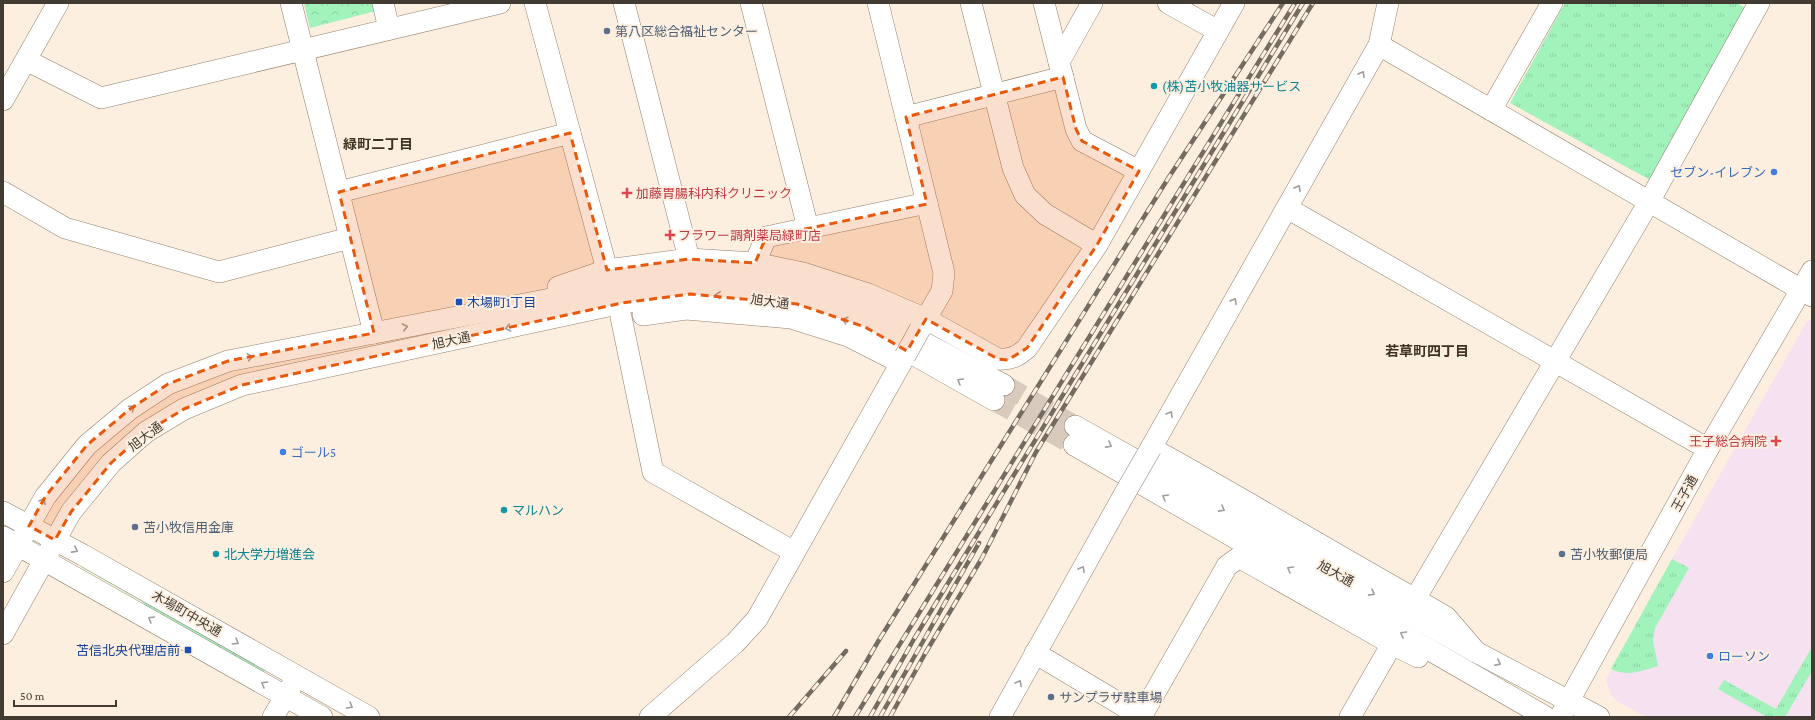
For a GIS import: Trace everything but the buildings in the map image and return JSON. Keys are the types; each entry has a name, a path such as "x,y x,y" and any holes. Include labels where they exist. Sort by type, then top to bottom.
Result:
{"street":[{"path":"3,100 58,3"},
{"path":"292,3 374,333"},
{"path":"382,3 389,29"},
{"path":"26,60 101,98 500,3"},
{"path":"535,3 607,270"},
{"path":"624,3 689,259"},
{"path":"751,3 808,228"},
{"path":"650,717 735,643 757,619 942,291 944,273 878,3"},
{"path":"971,3 1013,168 1025,195 1045,214 1097,245"},
{"path":"1044,3 1076,128 1082,141 1139,171"},
{"path":"906,117 994,95 1061,70 1092,3"},
{"path":"1168,3 1218,31"},
{"path":"903,360 848,336 791,318 686,309 621,317 571,326 534,312 561,286 607,270 689,259 755,263 803,273 861,292 923,324 998,359 1008,360 1019,355 1027,348 1097,245 1234,3"},
{"path":"1000,717 1124,493 1151,448 1379,45 1388,3"},
{"path":"1491,110 1552,3"},
{"path":"1415,599 1649,202 1759,3"},
{"path":"1379,45 1807,293"},
{"path":"339,192 570,133"},
{"path":"3,192 65,228 219,272 350,238"},
{"path":"755,263 766,237 926,203"},
{"path":"1286,208 1708,449"},
{"name":"王子通","path":"1564,709 1708,449 1807,293 1812,271"},
{"name":"旭大通","path":"3,634 71,512 111,463 146,432 184,409 242,385 534,312 618,286 692,277 764,282 806,289 855,306 999,393"},
{"name":"旭大通","path":"3,572 11,541 29,526 45,498 87,445 130,409 168,384 228,361 374,333 534,312"},
{"path":"621,317 653,472 794,552"},
{"name":"旭大通","path":"1546,717 1074,436 1476,652 1564,709 1599,717"},
{"path":"1151,448 1245,500 1306,538 1446,618 1476,652"},
{"name":"木場町中央通","path":"3,512 369,717"},
{"name":"木場町中央通","path":"11,541 322,717"},
{"path":"1035,653 1141,717 1227,566 1238,558 1392,644 1449,672 1478,677"},
{"path":"1350,717 1392,644"},
{"path":"273,717 297,676"}],"highlighted area":[{"path":"1063,77 1076,129 1082,141 1139,171 1097,245 1027,348 1008,360 998,359 926,319 907,351 865,327 797,304 690,294 622,303 242,385 184,409 146,432 111,463 71,512 55,540 29,526 45,497 87,445 130,409 168,384 228,361 374,333 339,192 570,133 607,270 689,259 755,263 766,237 927,204 906,117"}],"shaded area":[{"name":"王子総合病院","path":"1812,317 1812,717 1646,717 1617,701 1611,695 1606,680 1672,559 1806,323"}],"green space":[{"path":"304,3 378,3 380,10 310,28"},
{"path":"1565,3 1737,3 1745,8 1650,180 1510,103"},
{"path":"1672,559 1689,568 1655,628 1653,641 1658,666 1629,673 1623,673 1611,669"},
{"path":"83,564 266,668 263,674 152,611 141,601 81,567"},
{"path":"1812,647 1812,671 1785,717 1767,717 1718,689 1724,680 1776,709"}],"tunnel":[{"path":"1004,385 1075,426"},
{"path":"994,400 1074,445"}],"railway":[{"path":"834,717 879,640 1169,177 1283,3"},
{"path":"855,717 1295,3"},
{"path":"870,717 914,639 1303,3"},
{"path":"890,717 926,652 982,558 1036,452 1313,3"},
{"path":"880,717 979,543"},
{"path":"789,717 846,651"}],"place":[{"name":"第八区総合福祉センター","path":"607,31"},
{"name":"(株)苫小牧油器サービス","path":"1154,86"},
{"name":"セブン-イレブン","path":"1774,172"},
{"name":"加藤胃腸科内科クリニック","path":"627,193"},
{"name":"フラワー調剤薬局緑町店","path":"670,235"},
{"name":"木場町1丁目","path":"459,302"},
{"name":"王子総合病院","path":"1776,441"},
{"name":"ゴール5","path":"283,452"},
{"name":"マルハン","path":"504,510"},
{"name":"苫小牧信用金庫","path":"135,527"},
{"name":"北大学力増進会","path":"216,554"},
{"name":"苫小牧郵便局","path":"1562,554"},
{"name":"苫信北央代理店前","path":"188,650"},
{"name":"ローソン","path":"1710,656"},
{"name":"サンプラザ駐車場","path":"1051,697"}],"district":[{"name":"緑町二丁目","path":"378,144"},
{"name":"若草町四丁目","path":"1427,351"}]}
